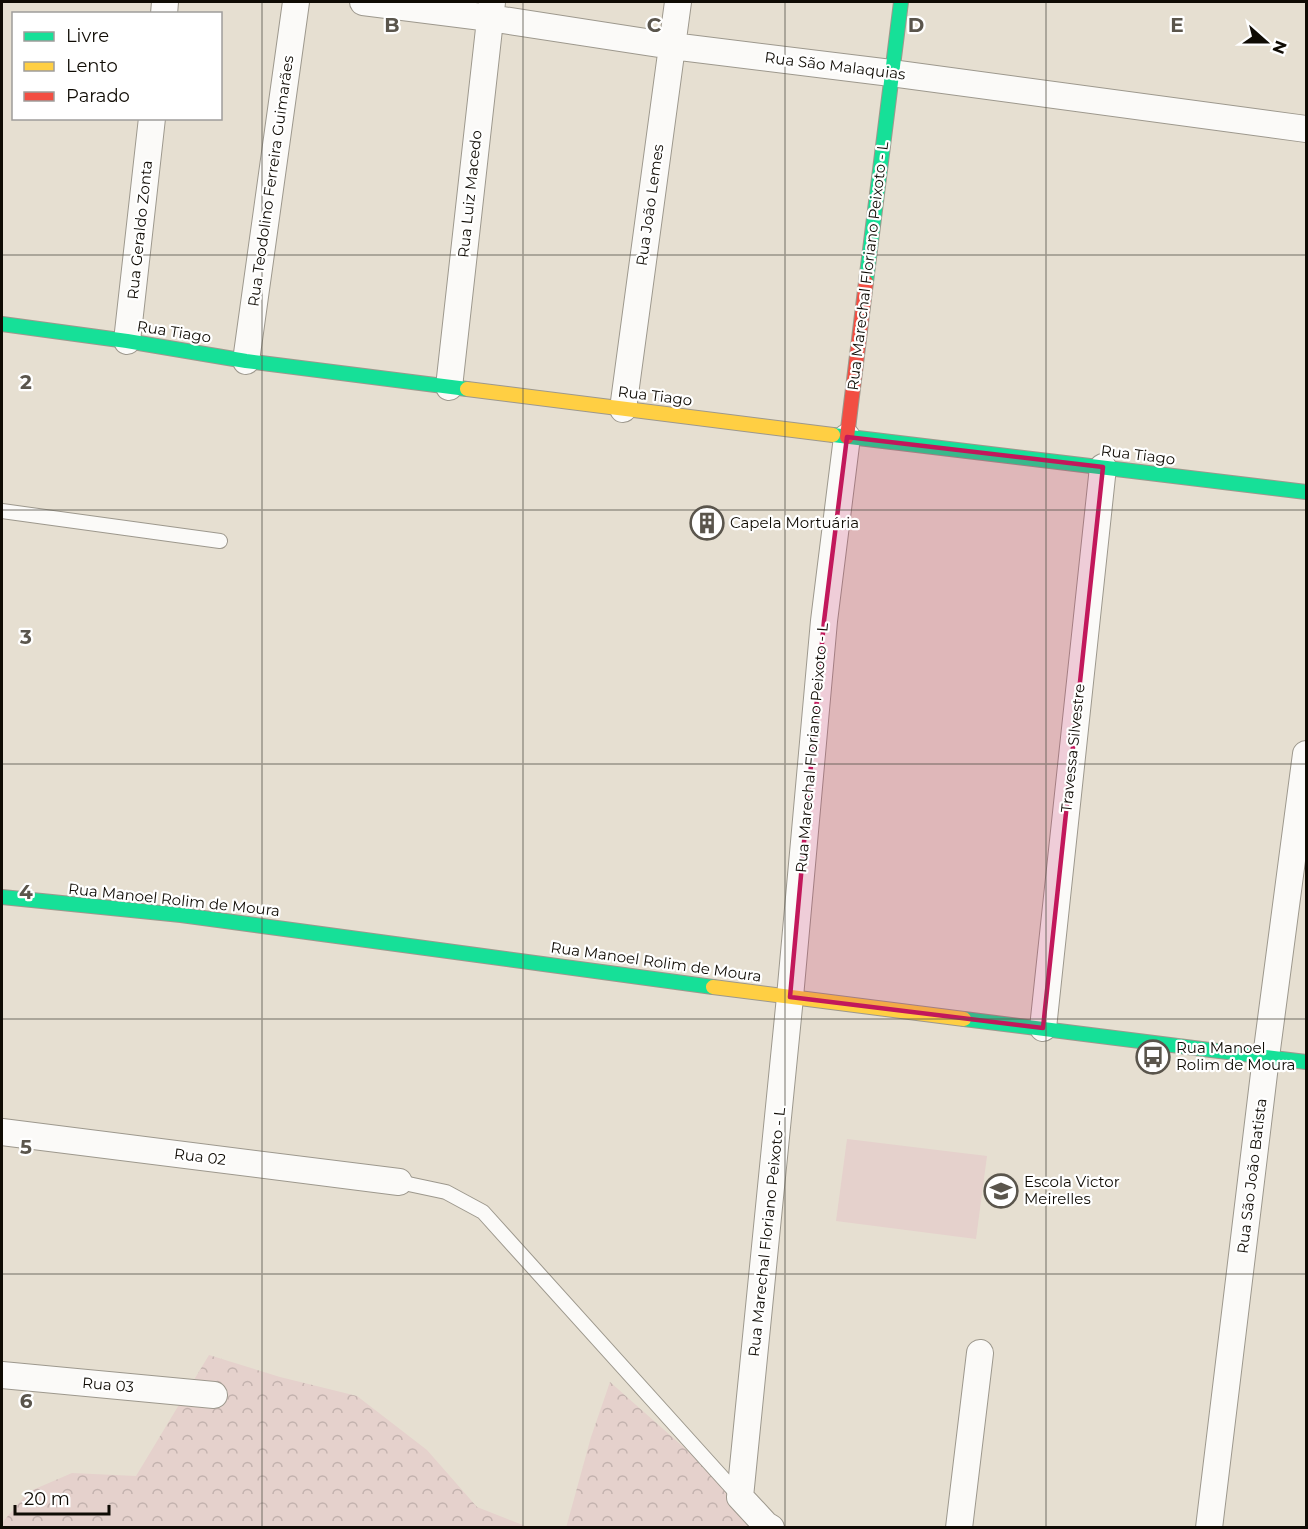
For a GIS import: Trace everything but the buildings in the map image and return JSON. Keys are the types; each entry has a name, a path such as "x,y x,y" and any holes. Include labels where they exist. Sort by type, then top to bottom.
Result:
{"street":[{"name":"Rua Teodolino Ferreira Guimarães","path":"246,361 296,2"},
{"name":"Rua São Malaquias","path":"363,2 491,10 672,46 1306,129"},
{"name":"Rua João Lemes","path":"623,409 678,2"},
{"name":"Rua Marechal Floriano Peixoto - L","path":"741,1497 824,621 901,2"},
{"name":"Rua Luiz Macedo","path":"449,387 491,10"},
{"name":"Rua Geraldo Zonta","path":"127,341 152,120"},
{"name":"Rua Tiago","path":"2,324 127,341 246,361 1306,492"},
{"name":"Travessa Silvestre","path":"1043,1028 1103,467"},
{"name":"Rua São João Batista","path":"1209,1527 1266,1057 1306,754"},
{"name":"Rua Manoel Rolim de Moura","path":"2,897 181,915 1306,1062"},
{"name":"Rua 02","path":"2,1132 399,1182"},
{"path":"959,1527 980,1353"},
{"name":"Rua 03","path":"2,1376 214,1395"},
{"path":"741,1497 766,1526 771,1527"}],"lane":[{"path":"2,511 220,541"},
{"path":"399,1182 446,1192 483,1212 741,1497"}],"highlighted area":[{"path":"847,437 1103,467 1043,1028 790,997 824,621"}],"green space":[{"path":"847,1139 987,1156 976,1239 836,1221"},
{"path":"209,1355 280,1377 357,1396 427,1450 477,1507 528,1527 2,1528 2,1523 28,1492 72,1473 136,1476"},
{"path":"610,1382 740,1497 771,1528 566,1528 591,1437"}],"traffic: fast":[{"path":"866,282 901,2"},
{"path":"2,324 127,341 246,361 467,389"},
{"path":"833,435 1306,492"},
{"path":"2,897 181,915 713,987"},
{"path":"964,1019 1306,1062"}],"traffic: slow":[{"path":"467,389 833,435"},
{"path":"713,987 964,1019"}],"traffic: jam":[{"path":"847,437 866,282"}],"place":[{"name":"Capela Mortuária","path":"707,523"},
{"name":"Rua Manoel Rolim de Moura","path":"1153,1057"},
{"name":"Escola Victor Meirelles","path":"1001,1191"}]}
